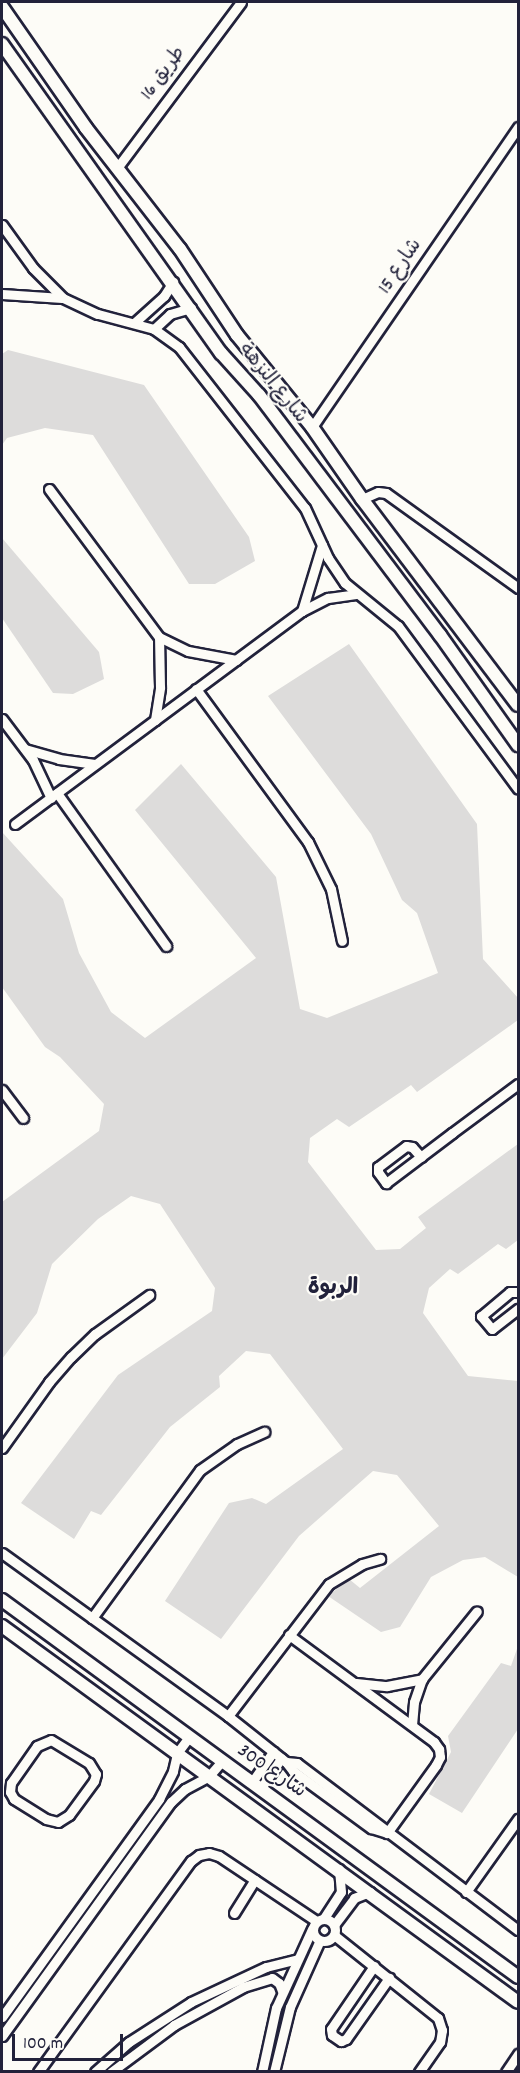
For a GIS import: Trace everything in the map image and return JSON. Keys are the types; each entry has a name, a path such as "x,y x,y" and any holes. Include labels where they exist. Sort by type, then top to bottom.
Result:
{"main road":[{"name":"شارع النزهة","path":"2,9 117,168 180,249 237,335 312,427 362,499 519,705"},
{"path":"3,47 11,36 21,34"},
{"name":"شارع النزهة","path":"3,47 68,141 173,282 221,353 259,395 519,745"},
{"path":"359,531 369,531 377,518"},
{"path":"381,559 388,547 398,547"},
{"name":"شارع 300","path":"2,1600 519,1977"},
{"name":"شارع 300","path":"2,1626 519,2002"}],"street":[{"name":"طريق 16","path":"117,168 241,2"},
{"name":"شارع 15","path":"312,427 519,127"},
{"path":"2,225 33,268 63,298 98,314 154,329 180,347 258,444 305,508 336,571 356,594 384,612 398,626 519,789"},
{"path":"134,323 164,296 173,282"},
{"path":"2,294 63,298"},
{"path":"154,329 170,315 191,308"},
{"path":"49,489 159,637 188,651 236,660"},
{"path":"362,499 378,492 386,493 519,588"},
{"path":"302,611 322,545"},
{"path":"15,824 302,611 328,598 356,594"},
{"path":"155,720 161,679 159,637"},
{"path":"196,689 308,842 331,889 342,940"},
{"path":"2,719 25,749 54,795 166,946"},
{"path":"25,749 59,759 95,764"},
{"path":"421,1157 412,1148 406,1146 378,1167 378,1172 386,1183 421,1157 519,1084"},
{"path":"2,1089 23,1118"},
{"path":"519,1292 514,1290 510,1292 481,1316 492,1329 519,1309"},
{"path":"2,1448 49,1382 71,1357 95,1334 149,1295"},
{"path":"92,1618 200,1470 237,1444 264,1432"},
{"path":"2,1553 228,1716 283,1760 293,1771 371,1828 387,1833 519,1930"},
{"path":"228,1716 329,1584 353,1568 380,1559"},
{"path":"412,1725 414,1702 422,1680 477,1611"},
{"path":"289,1635 412,1725 434,1742 439,1749 440,1757 387,1833"},
{"path":"354,1683 387,1686 422,1680"},
{"path":"2,2017 159,1799 168,1781 177,1752 189,1737"},
{"path":"46,1741 56,1742 89,1763 96,1774 94,1781 69,1815 58,1821 46,1819 6,1792 31,1755 41,1743 46,1741"},
{"path":"256,1785 273,1752"},
{"path":"256,1785 283,1760"},
{"path":"2,2036 171,1802 184,1789 209,1776 222,1761"},
{"path":"168,1781 179,1783 184,1789"},
{"path":"466,1892 519,1819"},
{"path":"38,2072 195,1857 204,1853 214,1854 317,1923 334,1930 374,1966 434,2014 441,2024 440,2042 419,2072"},
{"path":"262,2072 267,2044 282,1991 317,1923 341,1892 342,1880 339,1869"},
{"path":"234,1913 255,1880"},
{"path":"320,1941 328,1940 354,1898 370,1892"},
{"path":"85,1901 95,1907"},
{"path":"317,1923 314,1935 320,1941"},
{"path":"274,2072 279,2046 298,1986 320,1941"},
{"path":"95,2072 129,2042 191,2002 266,1967 297,1959"},
{"path":"374,1966 331,2029 332,2035 340,2041 346,2039 389,1978"},
{"path":"266,1967 267,1978"},
{"path":"111,2072 153,2039 196,2011 267,1978 279,1983 282,1991"},
{"path":"354,1995 370,2005"},
{"path":"191,2002 196,2011"},
{"path":"267,2044 279,2046"},
{"path":"506,2072 519,2054"}],"shaded area":[{"path":"8,350 144,385 249,537 255,561 215,584 189,584 93,435 45,428 7,438 2,445 2,354"},
{"path":"2,538 99,652 104,679 73,694 53,693 2,618"},
{"path":"349,644 477,824 483,959 518,998 518,1020 417,1092 411,1085 349,1127 337,1119 310,1138 308,1162 376,1250 400,1249 426,1228 418,1217 518,1144 518,1240 506,1249 498,1244 458,1274 450,1269 429,1288 423,1313 468,1376 518,1381 518,1577 485,1557 463,1560 431,1577 400,1627 381,1632 328,1596 349,1579 360,1588 439,1526 397,1475 373,1471 299,1536 221,1639 165,1601 229,1503 252,1498 266,1504 343,1449 270,1354 246,1351 219,1376 220,1387 170,1427 101,1515 91,1511 74,1539 21,1503 118,1375 212,1311 215,1288 160,1204 131,1196 98,1219 52,1264 37,1313 2,1359 2,1202 99,1131 104,1104 60,1057 45,1047 2,987 2,832 63,899 79,953 111,1012 145,1038 256,958 135,810 181,764 276,877 300,1009 327,1018 438,973 417,913 402,900 371,834 268,696"},
{"path":"518,1646 518,1729 462,1813 429,1794 451,1752 448,1736 501,1663 511,1666"}],"district":[{"name":"الربوة","path":"333,1289"}]}
